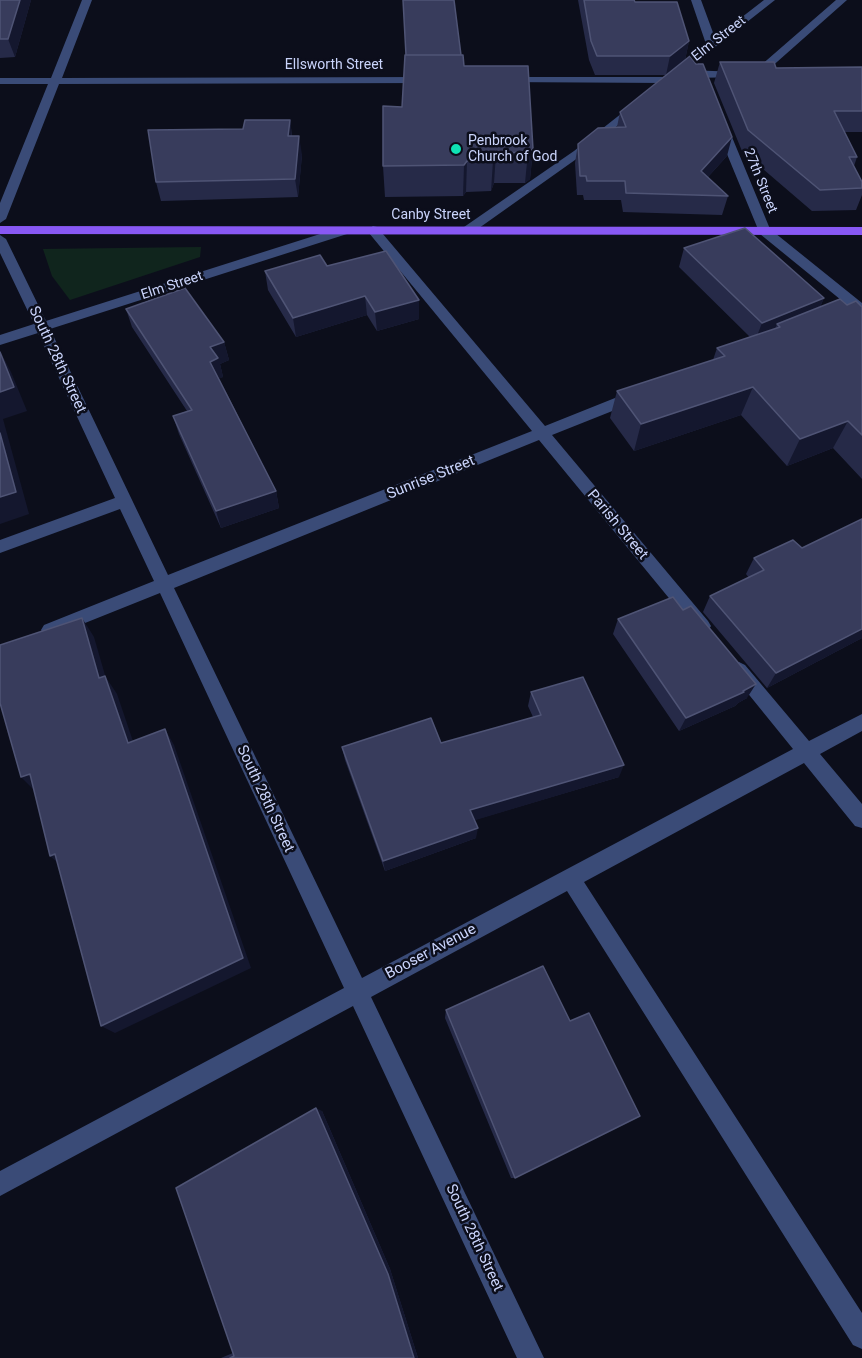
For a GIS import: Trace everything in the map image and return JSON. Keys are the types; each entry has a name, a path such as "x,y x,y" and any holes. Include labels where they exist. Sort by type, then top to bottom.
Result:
{"main road":[{"name":"Canby Street","path":"0,230 862,231"}],"street":[{"path":"0,219 87,0"},
{"path":"696,0 712,45"},
{"name":"Elm Street","path":"468,230 578,153 678,71 770,0"},
{"path":"756,75 842,0"},
{"path":"678,71 691,75 780,75"},
{"path":"703,75 707,87"},
{"name":"Ellsworth Street","path":"0,81 443,80"},
{"path":"490,80 667,80"},
{"name":"27th Street","path":"716,109 764,231"},
{"name":"Parish Street","path":"373,230 708,634"},
{"name":"Elm Street","path":"0,340 343,231"},
{"path":"764,231 861,308"},
{"name":"South 28th Street","path":"0,239 531,1358"},
{"path":"836,316 861,308"},
{"name":"Sunrise Street","path":"33,637 650,390"},
{"path":"0,547 125,501"},
{"path":"731,661 862,819"},
{"name":"Booser Avenue","path":"0,1184 356,991 862,722"},
{"path":"570,878 862,1336"}],"green space":[{"path":"201,247 200,257 70,300 52,276 43,249"}],"building":[{"path":"0,0 20,0 8,39 0,39"},
{"path":"403,0 454,0 461,55 406,55"},
{"path":"584,0 677,2 689,41 670,56 597,56 591,41"},
{"path":"405,55 463,55 464,66 528,66 533,149 528,152 496,153 493,161 467,161 464,165 383,166 383,106 402,107"},
{"path":"690,56 696,64 703,64 732,137 701,171 728,196 626,193 625,181 587,181 586,176 580,176 578,144 598,128 626,127 620,112"},
{"path":"720,62 774,62 776,68 862,67 862,111 834,111 857,157 849,157 862,182 862,188 820,190 748,130"},
{"path":"245,120 290,120 288,136 299,136 295,179 156,182 148,130 243,129"},
{"path":"745,228 824,298 762,323 684,248"},
{"path":"386,251 419,300 375,312 365,296 293,318 265,271 320,255 327,266"},
{"path":"185,288 224,342 210,347 218,358 210,362 276,491 216,511 173,416 192,410 126,309"},
{"path":"840,299 847,305 856,301 862,307 862,435 848,421 800,439 753,387 641,424 617,391 725,356 717,348 780,327 777,324"},
{"path":"0,352 14,387 0,392"},
{"path":"0,433 16,492 0,497"},
{"path":"862,519 862,629 776,673 710,596 764,570 754,558 793,540 802,548"},
{"path":"673,597 683,610 691,606 756,684 744,692 686,718 618,619"},
{"path":"82,618 99,678 105,676 128,743 165,729 243,958 101,1026 55,854 50,856 30,774 21,777 0,703 0,645"},
{"path":"583,677 624,765 470,810 478,828 383,861 342,747 431,718 441,743 541,715 531,692"},
{"path":"543,966 570,1021 589,1013 640,1116 515,1178 446,1010"},
{"path":"316,1108 388,1274 414,1358 230,1358 234,1356 176,1188"}],"place":[{"name":"Penbrook Church of God","path":"456,149"}]}
